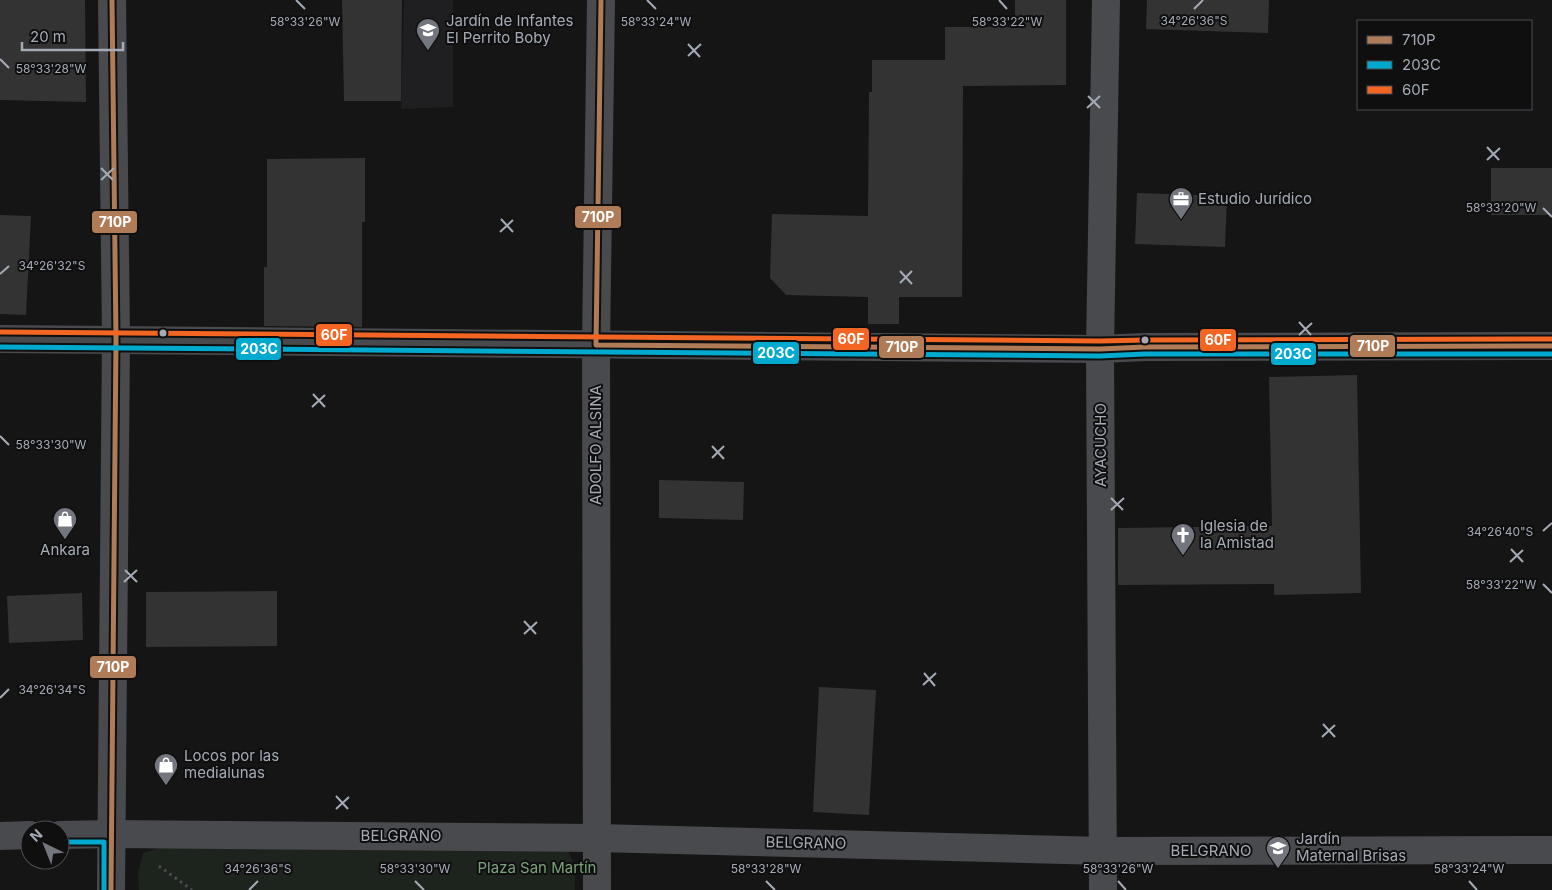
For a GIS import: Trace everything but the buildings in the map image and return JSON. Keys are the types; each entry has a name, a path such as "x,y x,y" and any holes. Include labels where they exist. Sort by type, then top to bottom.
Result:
{"street":[{"path":"111,890 116,339 112,0"},
{"name":"ADOLFO ALSINA","path":"597,890 596,345 602,0"},
{"name":"AYACUCHO","path":"1103,890 1100,349 1106,0"},
{"path":"0,339 1100,349 1145,347 1552,346"},
{"path":"0,836 20,835"},
{"name":"BELGRANO","path":"70,835 596,838 1104,851 1552,850"}],"path":[{"path":"157,864 192,890"}],"shaded area":[{"name":"Jardín de Infantes El Perrito Boby","path":"404,0 453,0 453,107 401,109"}],"green space":[{"name":"Plaza San Martín","path":"162,847 568,850 575,866 575,890 139,890 138,872 143,853"}],"transit line":[{"name":"710P","path":"111,890 116,339 112,0"},
{"name":"710P","path":"601,0 596,345 1100,349 1145,347 1552,346"},
{"name":"60F","path":"0,332 1100,341 1552,339"},
{"name":"203C","path":"0,347 1100,356 1145,354 1552,354"},
{"name":"203C","path":"70,842 104,842 104,890"}],"place":[{"name":"Jardín de Infantes El Perrito Boby","path":"428,51"},
{"name":"Estudio Jurídico","path":"1181,220"},
{"name":"Ankara","path":"65,540"},
{"name":"Iglesia de la Amistad","path":"1183,556"},
{"name":"Locos por las medialunas","path":"166,786"},
{"name":"Jardín Maternal Brisas","path":"1278,869"}]}
